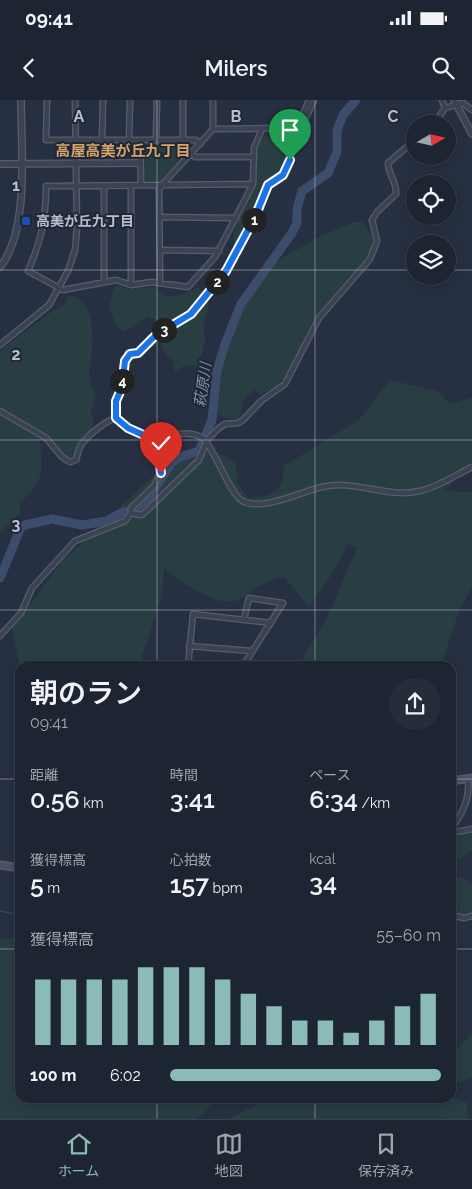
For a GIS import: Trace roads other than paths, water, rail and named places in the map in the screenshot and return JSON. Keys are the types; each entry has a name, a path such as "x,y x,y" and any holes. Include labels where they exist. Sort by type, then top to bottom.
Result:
{"main road":[{"path":"456,780 470,779"},
{"path":"0,865 15,867"}],"street":[{"path":"0,267 12,244 20,217 21,100"},
{"path":"47,100 46,140 196,140 200,144"},
{"path":"0,345 49,305 60,288 75,250 77,228 75,100"},
{"path":"102,140 103,100"},
{"path":"129,140 130,100"},
{"path":"156,140 158,100"},
{"path":"183,140 184,100"},
{"path":"160,283 159,190 162,184 192,154 213,129 213,100"},
{"path":"213,129 287,128 300,119 309,100"},
{"path":"116,418 116,401 122,387 127,358 130,354 138,353 156,335 191,314 226,271 255,217 268,185 286,171 293,149 294,137 303,124 314,100"},
{"path":"442,100 445,108"},
{"path":"440,115 445,108 458,102"},
{"path":"458,102 472,110"},
{"path":"458,102 472,134"},
{"path":"253,184 46,186 46,217 39,245 28,271 63,290 116,280 131,284 160,283 188,287 219,251 253,184 254,148 262,129"},
{"path":"140,140 140,185"},
{"path":"131,510 142,515 199,460 207,440 225,424 238,423 243,420 261,401 278,390 289,378 319,318 370,259 377,241 372,220 377,212 396,194 396,183 389,170 388,163 406,148"},
{"path":"192,154 195,157 253,157"},
{"path":"0,164 140,163"},
{"path":"104,186 104,282"},
{"path":"131,186 131,284"},
{"path":"160,217 236,218"},
{"path":"160,250 219,251"},
{"path":"0,411 46,438 62,457 70,462 76,460 81,445 110,419 116,418 128,428 148,437 186,432 207,440 239,499 253,504 279,500 342,483 406,493 422,491 472,467"},
{"path":"0,636 21,613 32,588 75,541 125,521 131,510 145,496 161,473 160,465 148,437"},
{"path":"244,619 249,598 283,603 246,661"},
{"path":"188,661 193,614 270,623"},
{"path":"189,646 252,651"},
{"path":"456,821 466,804 470,779"},
{"path":"456,832 472,830"},
{"path":"456,916 464,918 472,916"}],"waterway":[{"name":"萩原川","path":"0,578 21,527 52,519 82,525 107,521 121,513 133,510 149,498 171,463 182,456 199,451 212,420 217,371 225,344 241,304 292,233 297,223 297,209 302,191 328,173 337,152 337,130 343,115 356,100"},
{"path":"0,911 15,914"}],"place":[{"name":"高美が丘九丁目","path":"26,221"}],"district":[{"name":"高屋高美が丘九丁目","path":"123,151"}]}
